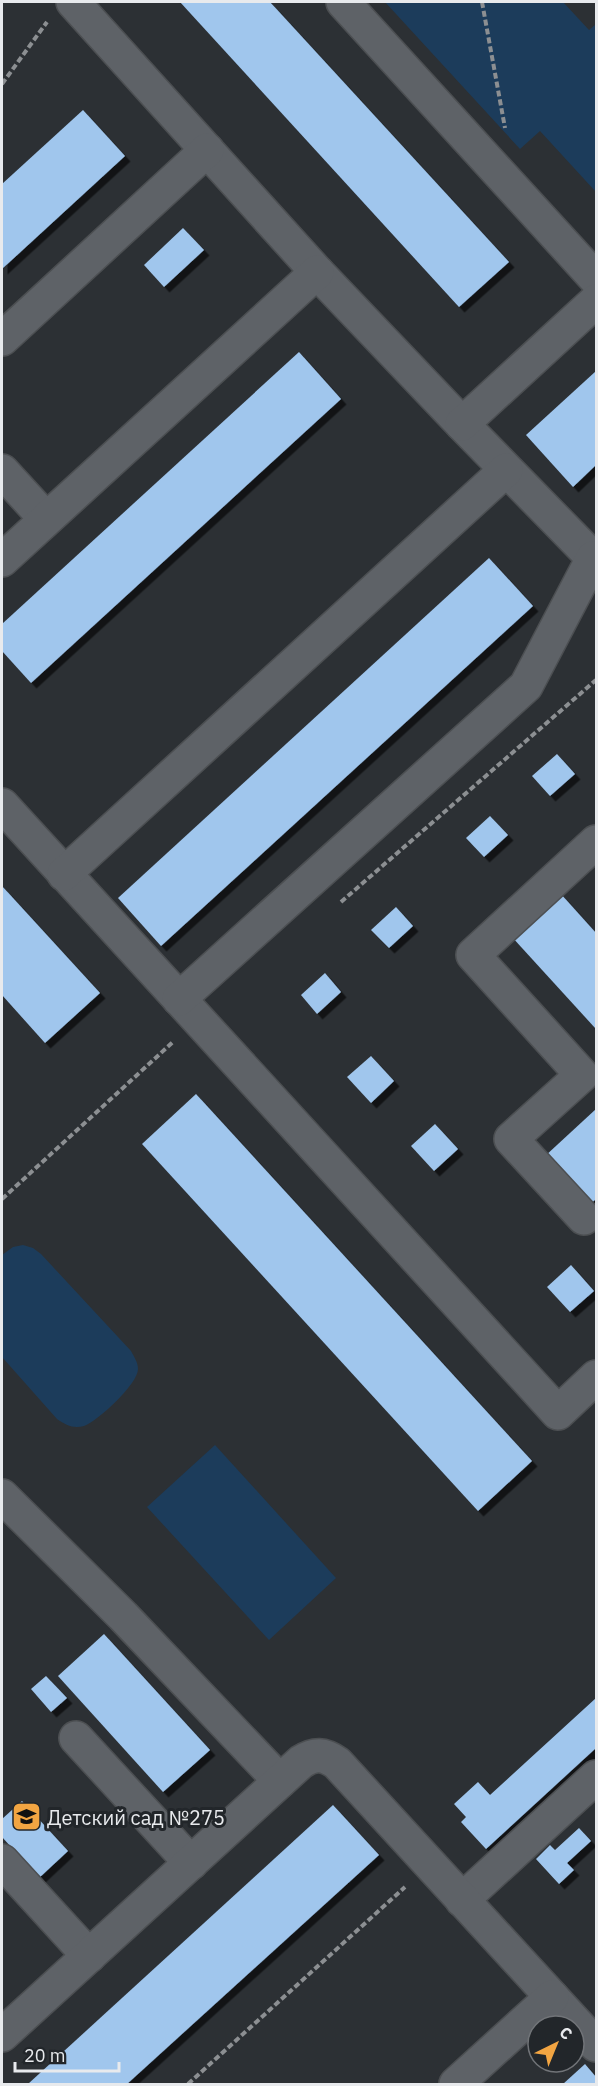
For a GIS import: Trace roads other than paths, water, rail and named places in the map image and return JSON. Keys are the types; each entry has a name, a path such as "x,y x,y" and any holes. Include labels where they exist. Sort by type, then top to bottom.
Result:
{"lane":[{"path":"343,2 597,279"},
{"path":"60,11 207,150 317,272 595,560 526,686 179,999"},
{"path":"2,339 207,150"},
{"path":"2,560 317,272"},
{"path":"462,424 597,301"},
{"path":"64,874 506,470"},
{"path":"2,471 46,519"},
{"path":"2,805 558,1413 597,1377"},
{"path":"584,1218 511,1139 582,1075 473,955 597,842"},
{"path":"2,1496 123,1616 280,1781"},
{"path":"76,1738 191,1863"},
{"path":"2,2035 280,1781 310,1756 320,1755 337,1764 597,2045"},
{"path":"462,1900 597,1777"},
{"path":"3,1865 88,1956"},
{"path":"456,2085 552,1997"}],"place":[{"name":"Детский сад №275","path":"26,1817"}]}
